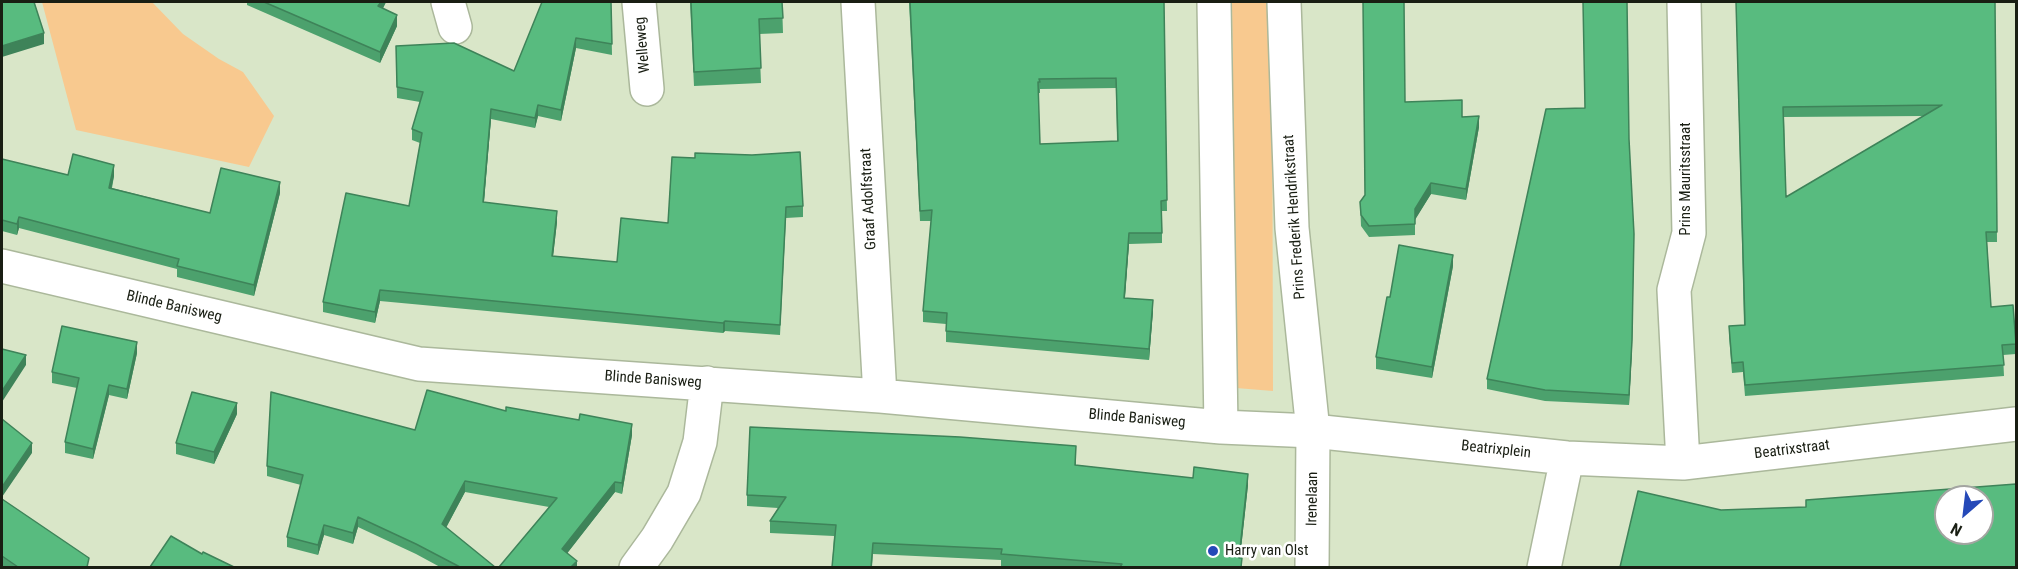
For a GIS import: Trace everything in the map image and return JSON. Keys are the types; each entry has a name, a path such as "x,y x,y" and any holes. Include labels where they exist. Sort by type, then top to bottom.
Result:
{"street":[{"name":"Welleweg","path":"639,2 647,89"},
{"name":"Graaf Adolfstraat","path":"858,2 880,396"},
{"path":"1214,2 1221,427"},
{"name":"Prins Frederik Hendrikstraat","path":"1284,2 1292,228 1313,431"},
{"name":"Prins Mauritsstraat","path":"1683,463 1674,290 1689,232 1684,2"},
{"name":"Blinde Banisweg","path":"2,266 419,364 880,396 1221,427 1313,431"},
{"path":"636,567 657,539 684,493 700,442 707,383"},
{"name":"Beatrixstraat","path":"1567,458 1683,463 2016,424"},
{"name":"Beatrixplein","path":"1313,431 1567,458"},
{"name":"Irenelaan","path":"1312,567 1313,431"},
{"path":"1544,567 1567,458"}],"shaded area":[{"path":"42,2 152,2 183,34 219,59 243,72 274,116 249,167 76,130"},
{"path":"1232,2 1272,2 1273,391 1236,388"}],"building":[{"path":"2,2 34,2 44,33 2,46"},
{"path":"264,2 381,2 378,6 397,15 380,52"},
{"path":"542,2 611,2 612,44 576,38 561,110 538,105 535,118 491,109 483,202 557,211 552,256 617,262 621,218 668,223 672,157 695,158 695,153 752,155 800,152 803,206 786,207 780,325 725,321 723,323 380,290 375,312 323,302 346,193 409,206 422,133 412,129 423,92 397,87 396,46 454,43 514,71"},
{"path":"691,2 782,2 783,18 759,19 761,68 694,72"},
{"path":"910,2 1164,2 1167,200 1161,201 1162,233 1129,233 1124,298 1153,300 1149,349 946,331 947,313 923,311 932,210 920,211","holes":["1116,78 1118,141 1040,144 1039,79"]},
{"path":"1363,2 1404,2 1405,102 1462,100 1462,117 1479,116 1466,189 1431,183 1415,209 1415,224 1369,226 1361,215 1360,202 1365,195"},
{"path":"1583,2 1627,2 1629,139 1634,234 1629,395 1545,390 1487,379 1546,109 1585,108"},
{"path":"1736,2 1995,2 1997,232 1986,232 1991,307 2013,305 2016,344 2002,345 2004,365 1745,385 1743,362 1732,363 1729,326 1745,325","holes":["1942,105 1786,197 1783,107"]},
{"path":"73,154 114,165 109,188 210,213 221,168 280,182 254,285 177,266 179,259 19,217 17,224 2,220 2,159 68,175"},
{"path":"1399,245 1453,255 1432,367 1376,357"},
{"path":"62,326 137,342 127,389 109,385 93,449 65,442 79,378 52,372"},
{"path":"2,349 26,355 2,391"},
{"path":"427,390 506,411 506,407 579,420 580,414 632,424 622,483 615,482 562,549 577,561 571,567 499,567 557,498 465,481 442,524 495,567 460,567 358,517 353,533 324,525 318,545 287,537 303,475 267,466 271,392 415,430"},
{"path":"192,392 237,403 214,452 176,443"},
{"path":"2,419 32,443 2,487"},
{"path":"750,427 960,437 1076,446 1075,465 1193,478 1194,467 1248,474 1239,558 1242,558 1241,567 1120,567 1122,564 1001,554 1002,549 873,543 871,567 832,567 836,525 770,521 786,497 747,495"},
{"path":"2016,484 2016,567 1620,567 1638,491 1721,510 1806,507 1806,500 1934,490 1934,545 1994,545 1994,486"},
{"path":"2,499 89,558 87,567 18,567 2,556"},
{"path":"171,536 202,554 203,552 234,567 150,567"}],"place":[{"name":"Harry van Olst","path":"1213,551"}]}
